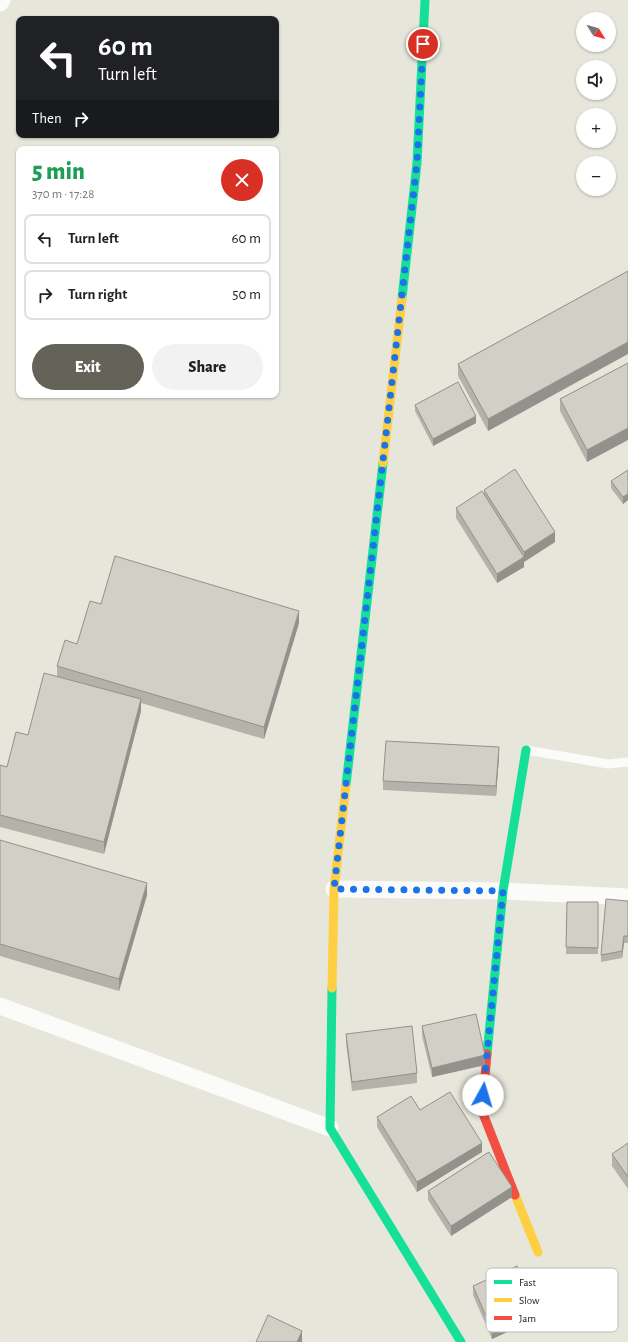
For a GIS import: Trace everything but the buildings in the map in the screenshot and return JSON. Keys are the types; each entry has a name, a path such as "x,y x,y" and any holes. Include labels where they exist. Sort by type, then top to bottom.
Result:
{"main road":[{"path":"425,0 417,163 334,889 330,1128 461,1342"},
{"path":"526,750 503,891 482,1111 538,1252"}],"street":[{"path":"334,889 503,891 628,897"},
{"path":"0,1006 330,1128"}],"lane":[{"path":"526,750 608,764 628,762"}],"traffic: fast":[{"path":"402,298 417,163 425,0"},
{"path":"346,785 383,463"},
{"path":"487,1054 503,891 526,750"},
{"path":"332,988 330,1128 461,1342"}],"traffic: slow":[{"path":"383,463 402,298"},
{"path":"332,988 334,889 346,785"},
{"path":"515,1195 538,1252"}],"traffic: jam":[{"path":"487,1054 482,1111 515,1195"}],"route":[{"path":"423,44 417,163 334,889 503,891 483,1095"}]}
